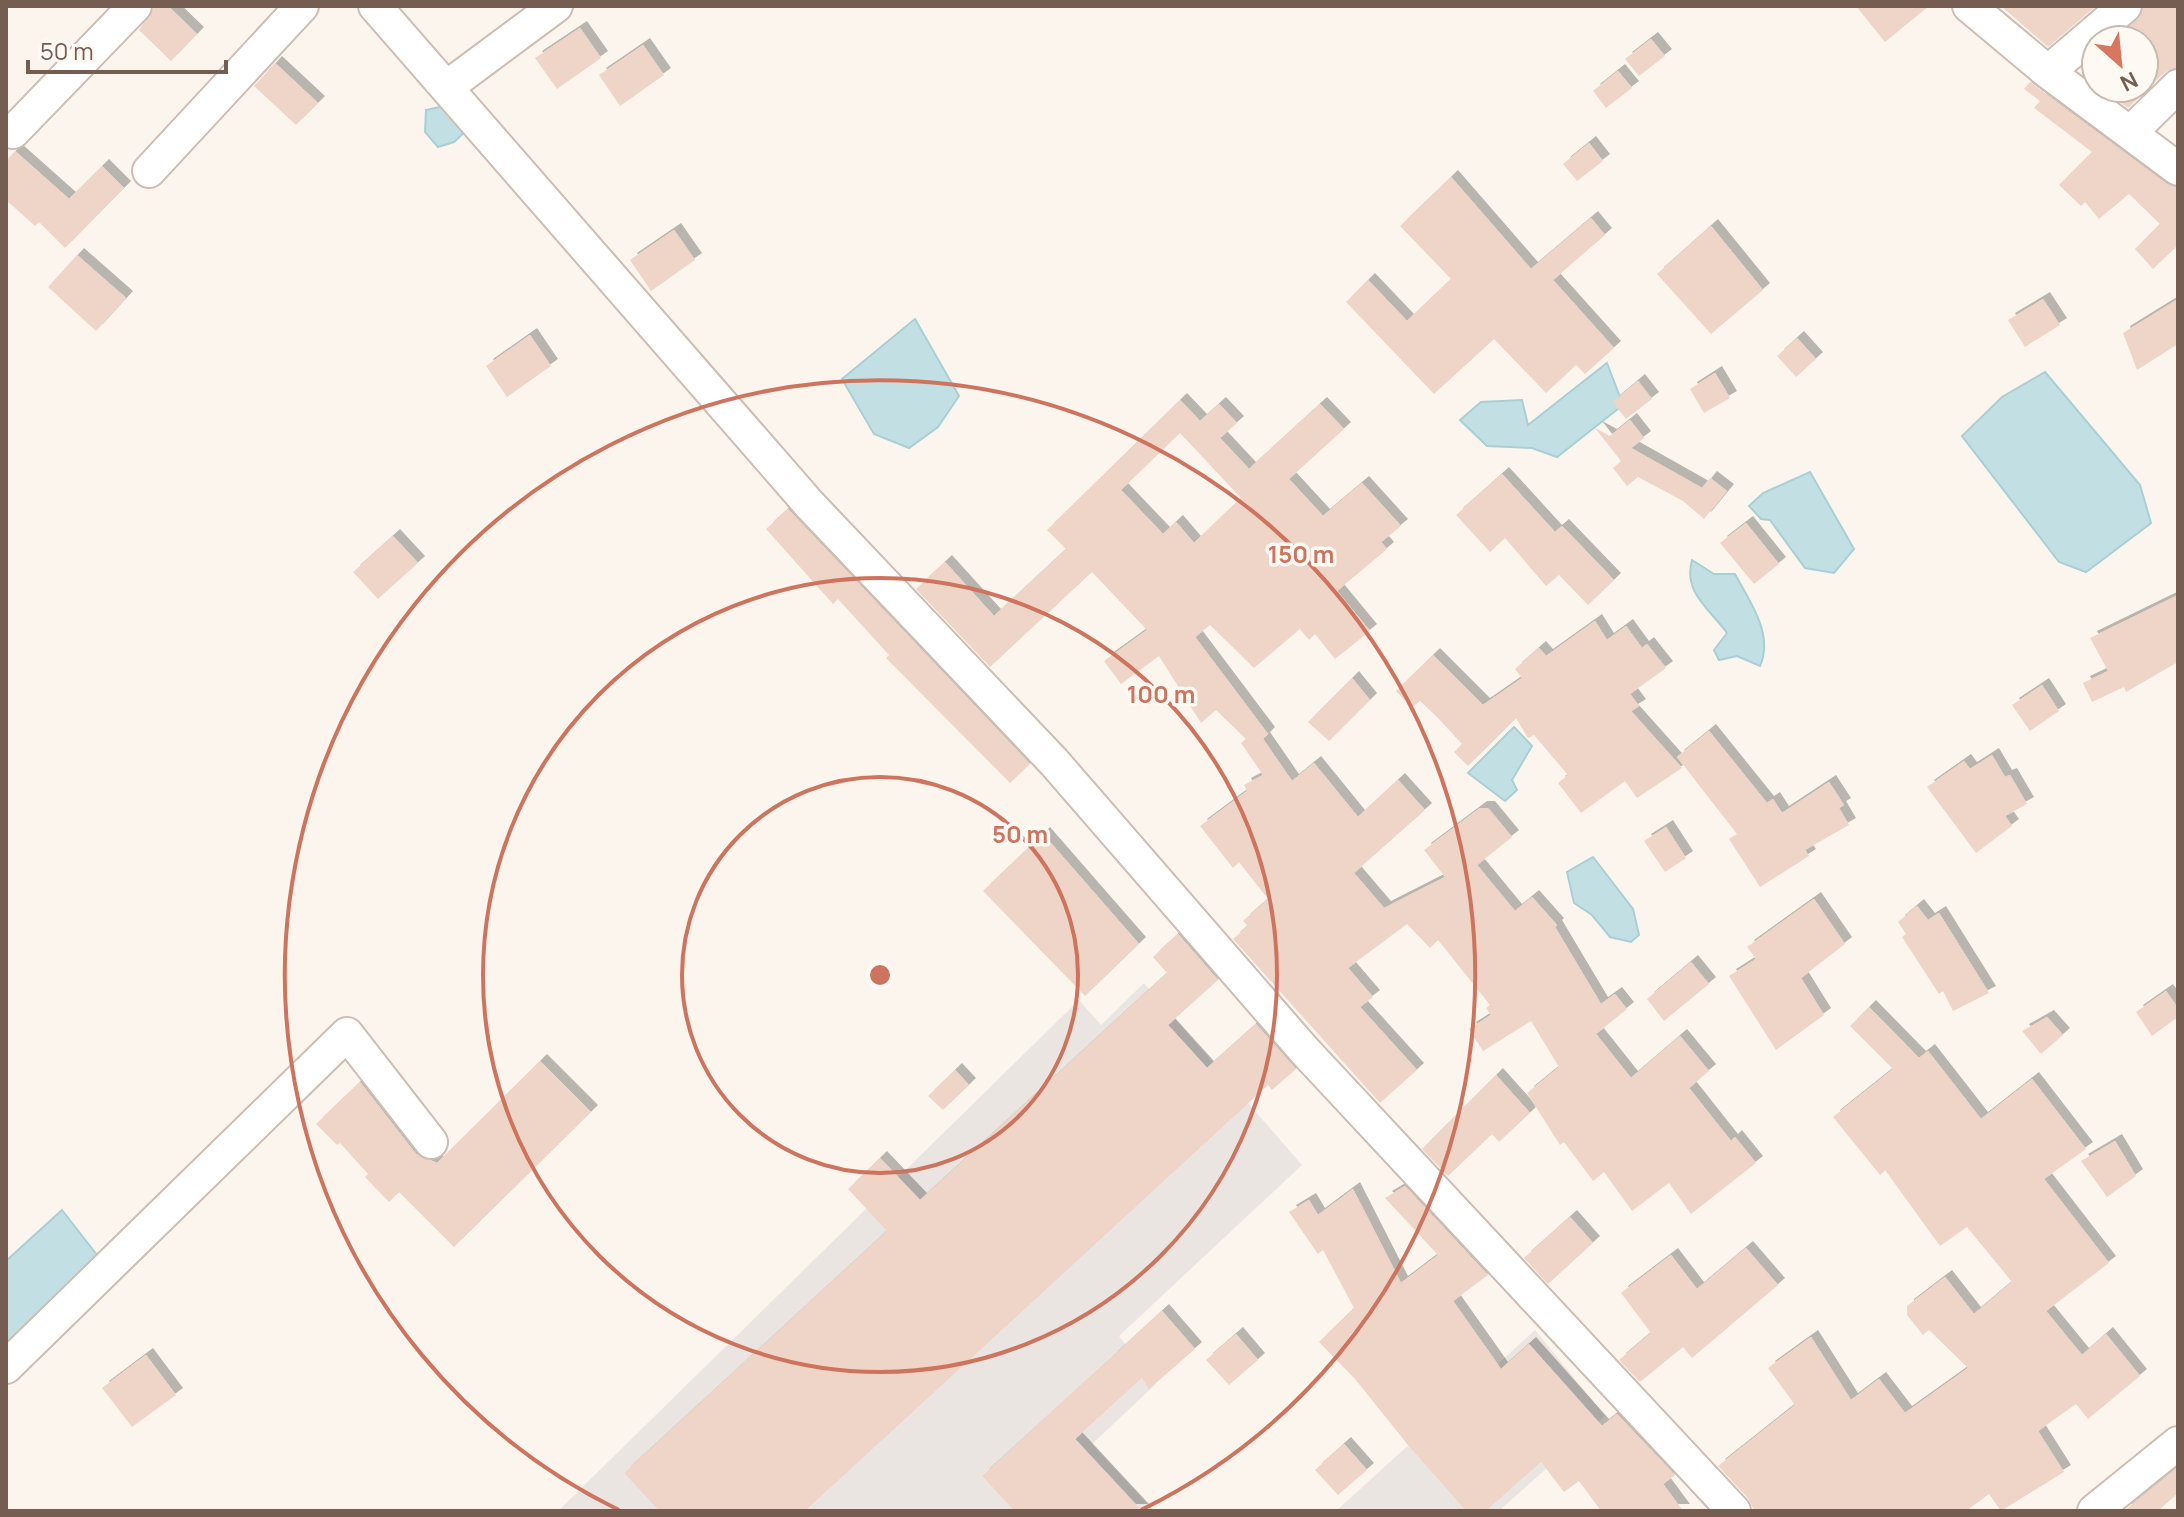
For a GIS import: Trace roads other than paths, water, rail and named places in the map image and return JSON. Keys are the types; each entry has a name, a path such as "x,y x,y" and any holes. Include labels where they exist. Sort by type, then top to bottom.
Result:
{"street":[{"path":"13,132 135,6"},
{"path":"149,171 302,6"},
{"path":"375,6 810,505 1054,762 1314,1062 1734,1511"},
{"path":"447,87 556,6"},
{"path":"1969,6 2048,72 2178,169"},
{"path":"2048,72 2125,6"},
{"path":"2130,133 2178,86"},
{"path":"6,1367 347,1034 431,1142"},
{"path":"2094,1511 2178,1443"}],"water":[{"path":"448,105 467,130 454,142 438,147 425,132 426,110"},
{"path":"915,319 959,396 938,427 909,448 874,434 842,379"},
{"path":"1607,363 1623,405 1557,457 1532,448 1487,446 1460,420 1481,402 1522,400 1528,425"},
{"path":"2045,372 2140,485 2151,523 2086,572 2059,562 1962,436 2002,397"},
{"path":"1810,472 1854,549 1834,573 1805,568 1770,520 1761,519 1749,506 1763,493"},
{"path":"1692,560 1714,574 1735,574 1762,631 1764,654 1760,666 1737,656 1719,660 1714,650 1727,633 1694,591 1690,572"},
{"path":"1514,727 1532,746 1512,780 1517,790 1505,801 1468,773"},
{"path":"1593,857 1633,909 1639,935 1631,942 1610,937 1592,915 1574,903 1567,872"},
{"path":"62,1210 101,1260 6,1344 6,1261"}]}
